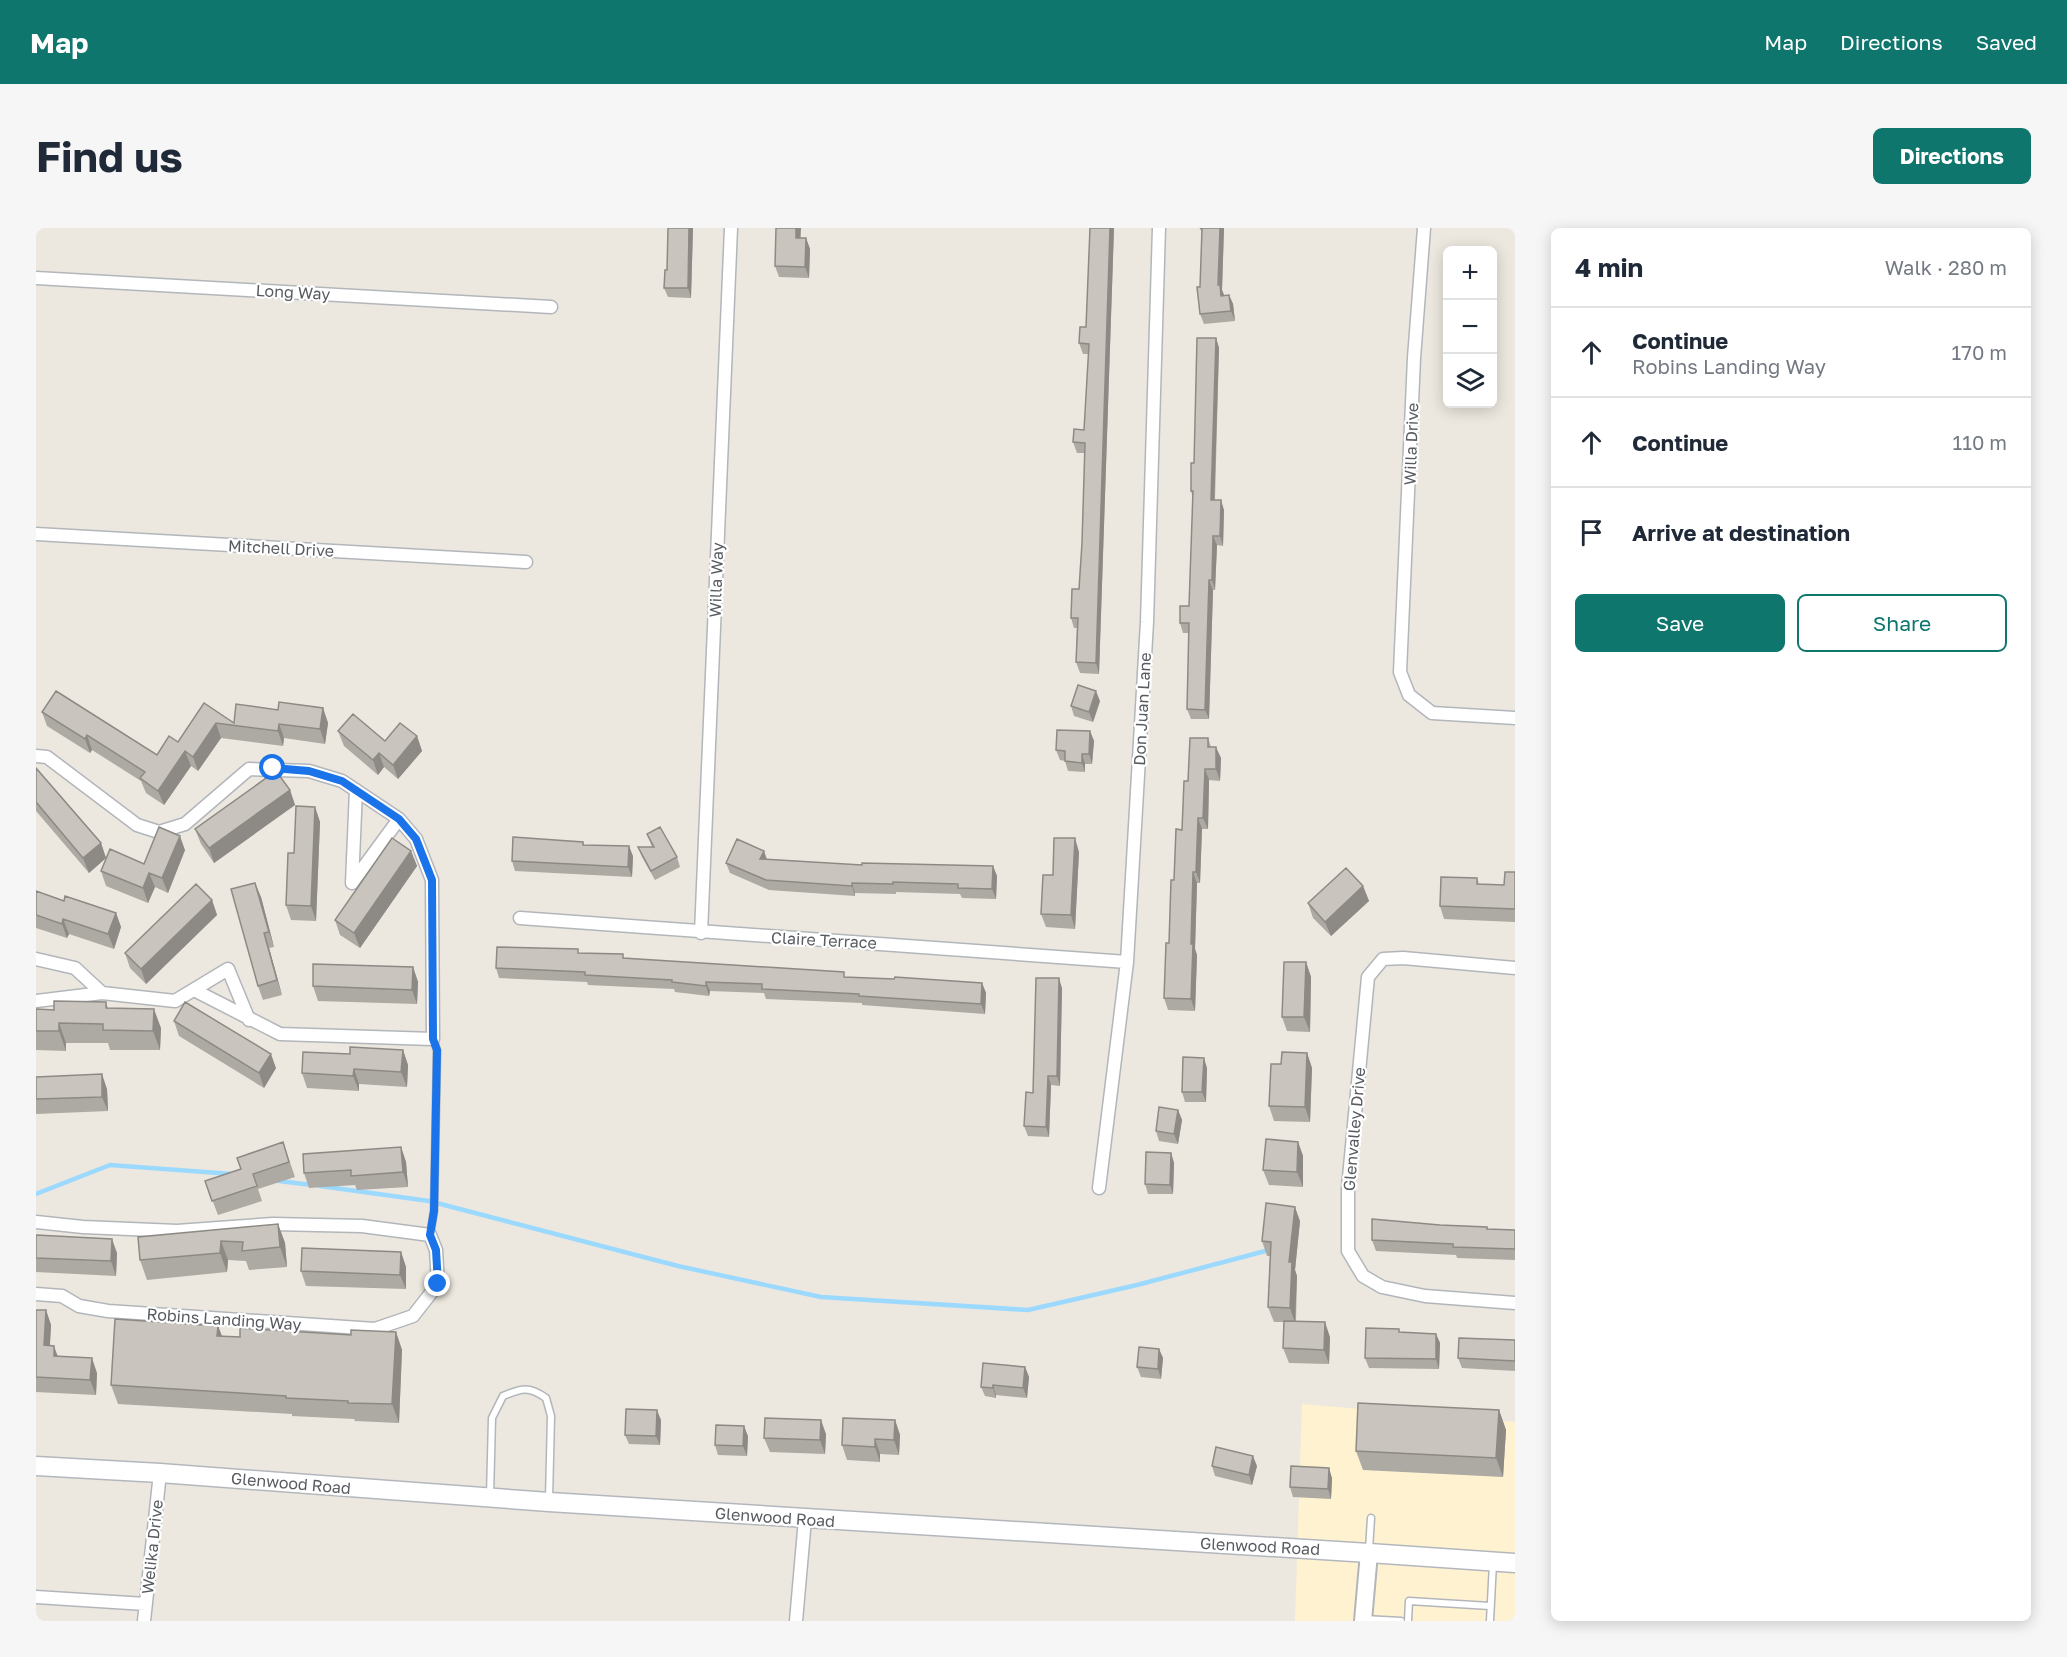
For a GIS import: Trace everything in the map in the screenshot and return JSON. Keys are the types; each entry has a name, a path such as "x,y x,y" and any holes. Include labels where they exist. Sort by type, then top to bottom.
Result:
{"main road":[{"name":"Glenwood Road","path":"36,1466 805,1519 1369,1552 1515,1563"}],"street":[{"name":"Willa Way","path":"701,933 731,228"},
{"name":"Don Juan Lane","path":"1099,1188 1127,962 1146,622 1159,228"},
{"name":"Willa Drive","path":"1424,228 1414,358 1400,672 1409,695 1432,713 1515,718"},
{"name":"Long Way","path":"36,278 551,307"},
{"name":"Mitchell Drive","path":"36,534 526,562"},
{"path":"36,756 47,757 137,825 159,832 185,824 249,769 309,771 342,781 399,819 416,839 432,880 433,1039 280,1034 194,990"},
{"path":"356,790 352,884 399,819"},
{"name":"Claire Terrace","path":"520,918 701,933 868,942 1127,962"},
{"name":"Glenvalley Drive","path":"1515,968 1403,957 1383,959 1368,977 1348,1188 1348,1251 1363,1276 1382,1287 1425,1296 1515,1303"},
{"path":"36,959 75,968 102,993"},
{"path":"36,1000 102,993 176,1001 228,969 249,1020"},
{"path":"36,1222 83,1227 177,1231 273,1224 362,1226 430,1235"},
{"name":"Robins Landing Way","path":"36,1294 63,1296 79,1306 108,1311 375,1329 413,1316 438,1284 436,1250 430,1235"},
{"name":"Welika Drive","path":"144,1621 160,1473"},
{"path":"796,1621 805,1519"},
{"path":"1364,1620 1369,1552"},
{"path":"36,1597 146,1604"}],"lane":[{"path":"430,1235 434,1211 437,1062 437,1050 433,1039"},
{"path":"490,1498 492,1418 503,1396 521,1389 536,1391 546,1398 551,1416 549,1502"},
{"path":"1369,1552 1371,1518"},
{"path":"1490,1621 1493,1562"},
{"path":"1408,1621 1409,1601 1431,1602 1455,1608 1471,1605 1490,1606"},
{"path":"1431,1602 1431,1610"},
{"path":"1470,1612 1471,1605"},
{"path":"1364,1620 1401,1621"}],"shaded area":[{"path":"1302,1404 1515,1422 1515,1621 1295,1621"}],"building":[{"path":"668,228 689,228 688,288 664,288"},
{"path":"776,228 796,228 796,238 806,238 805,267 775,266"},
{"path":"1090,228 1110,228 1096,663 1076,662 1078,618 1071,618 1072,589 1079,589 1082,543 1085,443 1073,442 1074,429 1084,430 1089,344 1079,343 1080,327 1086,327"},
{"path":"1200,228 1220,228 1218,285 1220,285 1221,296 1229,295 1231,311 1200,314 1197,287 1200,287 1202,229"},
{"path":"1197,338 1216,338 1211,500 1221,500 1220,536 1213,536 1212,580 1209,580 1205,710 1187,709 1189,623 1180,623 1180,606 1189,606 1193,491 1191,491 1191,463 1194,463"},
{"path":"1078,685 1096,691 1089,712 1071,706"},
{"path":"56,691 157,755 169,736 178,742 204,703 234,723 236,704 278,710 279,702 323,708 320,729 279,724 278,731 216,723 193,757 185,751 158,791 140,778 145,772 87,735 85,739 42,712"},
{"path":"353,714 385,741 400,723 417,736 393,765 379,753 373,760 338,731"},
{"path":"1057,730 1090,731 1089,754 1082,754 1082,763 1065,761 1065,751 1056,750"},
{"path":"1190,738 1208,738 1208,747 1216,747 1216,769 1205,769 1203,818 1198,818 1196,872 1193,872 1191,999 1164,998 1166,943 1169,943 1171,880 1174,880 1176,829 1182,830 1184,781 1188,781"},
{"path":"36,768 101,843 83,858 36,802"},
{"path":"276,771 290,790 209,848 195,829"},
{"path":"296,806 315,807 311,906 286,905 288,853 294,853"},
{"path":"159,827 180,836 162,878 149,873 143,888 101,871 110,849 144,864"},
{"path":"660,827 677,857 651,871 638,847 654,847 647,834"},
{"path":"513,837 583,842 583,845 629,846 628,867 512,861"},
{"path":"392,838 411,851 354,933 335,920"},
{"path":"1054,838 1075,838 1071,915 1041,914 1043,875 1053,875"},
{"path":"737,839 764,851 760,859 862,865 862,863 993,866 992,889 958,888 958,884 893,882 893,884 852,883 852,886 766,880 726,863"},
{"path":"1346,868 1363,886 1325,922 1308,903"},
{"path":"1505,872 1515,872 1515,909 1440,906 1441,877 1477,878 1477,884 1504,885"},
{"path":"255,883 269,932 264,933 277,980 258,986 231,889"},
{"path":"196,884 212,900 141,969 125,953"},
{"path":"36,891 64,901 65,896 116,913 108,934 63,919 62,924 36,915"},
{"path":"497,947 578,949 578,953 623,954 623,958 844,972 844,977 894,979 895,977 982,983 981,1004 762,989 762,984 706,982 706,986 672,982 672,980 585,975 585,972 496,968"},
{"path":"1284,962 1306,962 1304,1017 1282,1017"},
{"path":"313,964 413,967 412,990 313,986"},
{"path":"1036,978 1059,978 1057,1076 1048,1076 1046,1127 1024,1126 1026,1092 1033,1093"},
{"path":"54,1001 106,1002 106,1008 154,1009 153,1031 103,1030 103,1024 59,1023 59,1031 36,1031 36,1009 54,1010"},
{"path":"185,1002 271,1054 259,1073 174,1021"},
{"path":"350,1047 403,1050 401,1072 354,1069 353,1076 302,1073 303,1052 350,1054"},
{"path":"1282,1052 1307,1053 1305,1107 1269,1106 1271,1064 1281,1064"},
{"path":"1183,1057 1204,1058 1202,1092 1182,1092"},
{"path":"102,1074 102,1097 36,1099 36,1077"},
{"path":"1159,1107 1178,1110 1174,1134 1156,1131"},
{"path":"1266,1139 1298,1142 1297,1172 1263,1170"},
{"path":"283,1142 289,1162 253,1174 257,1186 212,1201 205,1181 241,1169 237,1158"},
{"path":"401,1147 403,1172 351,1176 351,1170 304,1173 303,1154"},
{"path":"1146,1152 1171,1153 1170,1185 1145,1184"},
{"path":"1266,1203 1295,1207 1289,1262 1292,1262 1290,1308 1268,1307 1271,1242 1262,1241"},
{"path":"1372,1219 1515,1230 1515,1249 1453,1247 1453,1244 1372,1240"},
{"path":"278,1224 280,1247 242,1251 243,1242 221,1241 220,1253 140,1260 138,1237"},
{"path":"36,1235 112,1239 111,1261 36,1258"},
{"path":"302,1248 401,1252 400,1275 301,1271"},
{"path":"36,1310 46,1310 44,1345 54,1346 54,1356 92,1358 90,1380 36,1377"},
{"path":"115,1319 218,1326 217,1336 240,1337 240,1328 351,1335 351,1330 396,1332 392,1404 348,1403 348,1401 286,1398 286,1396 111,1385"},
{"path":"1284,1321 1325,1322 1324,1350 1283,1348"},
{"path":"1366,1328 1399,1329 1399,1332 1436,1334 1436,1359 1365,1358"},
{"path":"1459,1338 1515,1340 1515,1361 1458,1358"},
{"path":"1139,1347 1159,1349 1158,1369 1137,1367"},
{"path":"983,1363 1025,1367 1023,1388 993,1385 993,1388 981,1387"},
{"path":"1358,1403 1499,1410 1496,1458 1356,1451"},
{"path":"626,1409 657,1410 656,1436 625,1435"},
{"path":"765,1418 821,1420 820,1440 764,1438"},
{"path":"843,1418 895,1420 894,1440 875,1439 875,1447 842,1445"},
{"path":"716,1425 744,1426 743,1446 715,1445"},
{"path":"1216,1447 1253,1456 1249,1475 1212,1466"},
{"path":"1291,1466 1329,1468 1328,1489 1290,1487"}],"waterway":[{"path":"36,1194 110,1165 232,1174"},
{"path":"279,1181 312,1185"},
{"path":"320,1186 429,1201 678,1266 821,1297 1028,1310 1137,1285 1269,1250"}],"route":[{"path":"273,768 309,771 342,781 399,819 416,839 432,880 433,1039 437,1050 434,1211 430,1235 436,1250 438,1284"}]}
